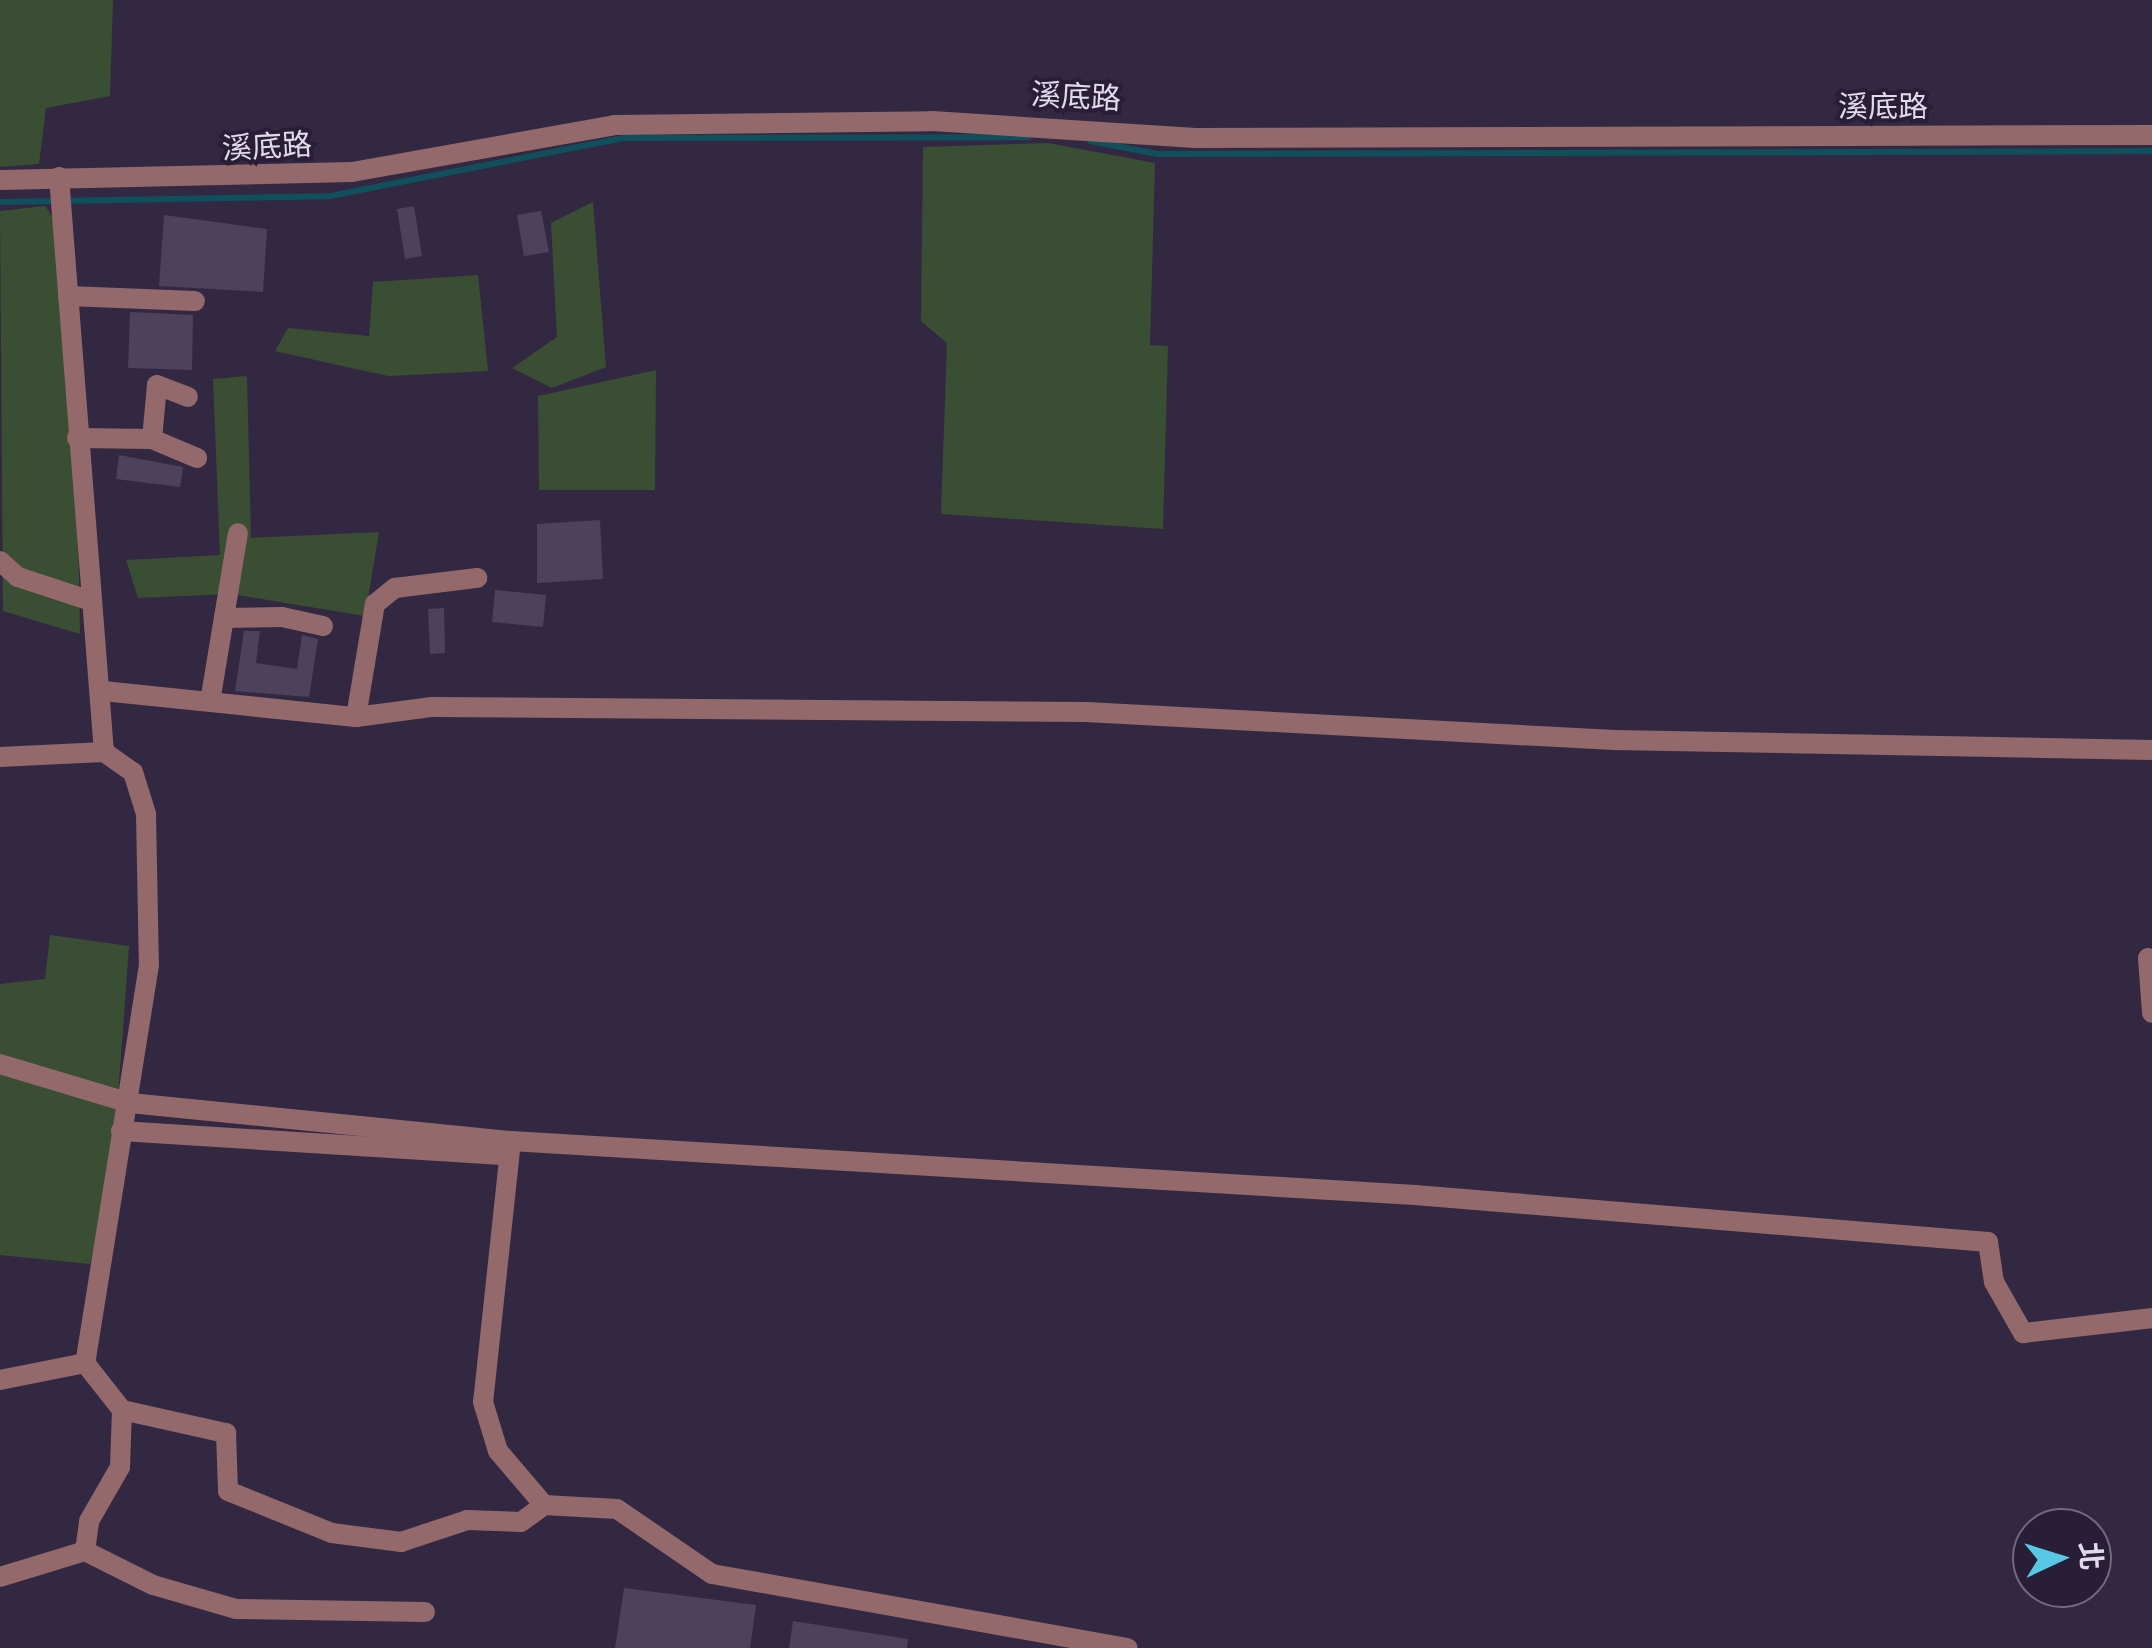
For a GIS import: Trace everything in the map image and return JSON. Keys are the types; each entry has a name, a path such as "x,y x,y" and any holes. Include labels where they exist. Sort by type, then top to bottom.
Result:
{"street":[{"name":"溪底路","path":"0,180 352,172 615,125 694,123 1095,125 1215,138 2152,135"},
{"path":"60,177 104,752"},
{"path":"68,296 195,301"},
{"path":"152,439 157,385 188,397"},
{"path":"77,438 152,439 197,458"},
{"path":"210,702 238,533"},
{"path":"0,561 18,577 91,600"},
{"path":"356,717 376,604 395,588 477,578"},
{"path":"224,618 282,616 323,626"},
{"path":"102,692 356,717 432,707 1086,712 1614,740 2152,750"},
{"path":"0,757 104,752 133,772 146,814 149,964 130,1103 121,1131 118,1192 93,1286 85,1363 122,1410 226,1433 228,1492 332,1533 401,1542 467,1520 521,1522 544,1505 616,1509 712,1574 1128,1648"},
{"path":"2148,958 2152,1013"},
{"path":"0,1064 130,1103 509,1148"},
{"path":"121,1131 1415,1194 1988,1242 1994,1282 2023,1333 2152,1318"},
{"path":"509,1148 483,1402 498,1451 544,1505"},
{"path":"0,1380 85,1363"},
{"path":"84,1551 89,1521 120,1466 122,1410"},
{"path":"0,1577 84,1551 153,1585 236,1609 425,1612"}],"green space":[{"path":"0,0 113,0 110,96 46,108 39,164 0,167"},
{"path":"1048,143 1155,163 1150,345 1168,346 1163,529 941,514 947,343 921,321 923,147"},
{"path":"593,202 606,367 552,388 512,368 557,337 551,223"},
{"path":"45,206 73,247 80,634 3,611 0,211"},
{"path":"478,275 488,371 388,376 275,351 288,328 369,336 373,282"},
{"path":"656,370 655,490 539,490 538,396"},
{"path":"247,376 251,538 379,532 365,616 231,594 138,598 126,560 220,555 213,379"},
{"path":"50,935 129,946 111,1193 90,1264 0,1255 0,984 45,979"}],"building":[{"path":"414,206 422,256 405,259 397,209"},
{"path":"541,211 549,252 524,256 517,215"},
{"path":"164,215 267,229 263,292 159,286"},
{"path":"130,312 193,315 192,370 128,368"},
{"path":"119,455 183,467 180,487 116,479"},
{"path":"600,520 603,579 537,583 537,524"},
{"path":"495,590 546,595 543,627 492,622"},
{"path":"444,608 445,653 430,654 428,609"},
{"path":"244,631 260,631 256,663 297,669 302,635 318,639 309,697 235,691"},
{"path":"624,1588 756,1605 750,1648 615,1648"},
{"path":"793,1621 908,1639 907,1648 789,1648"}],"waterway":[{"path":"0,202 330,196 624,138 1028,137"},
{"path":"1090,141 1158,154 2152,151"}]}
